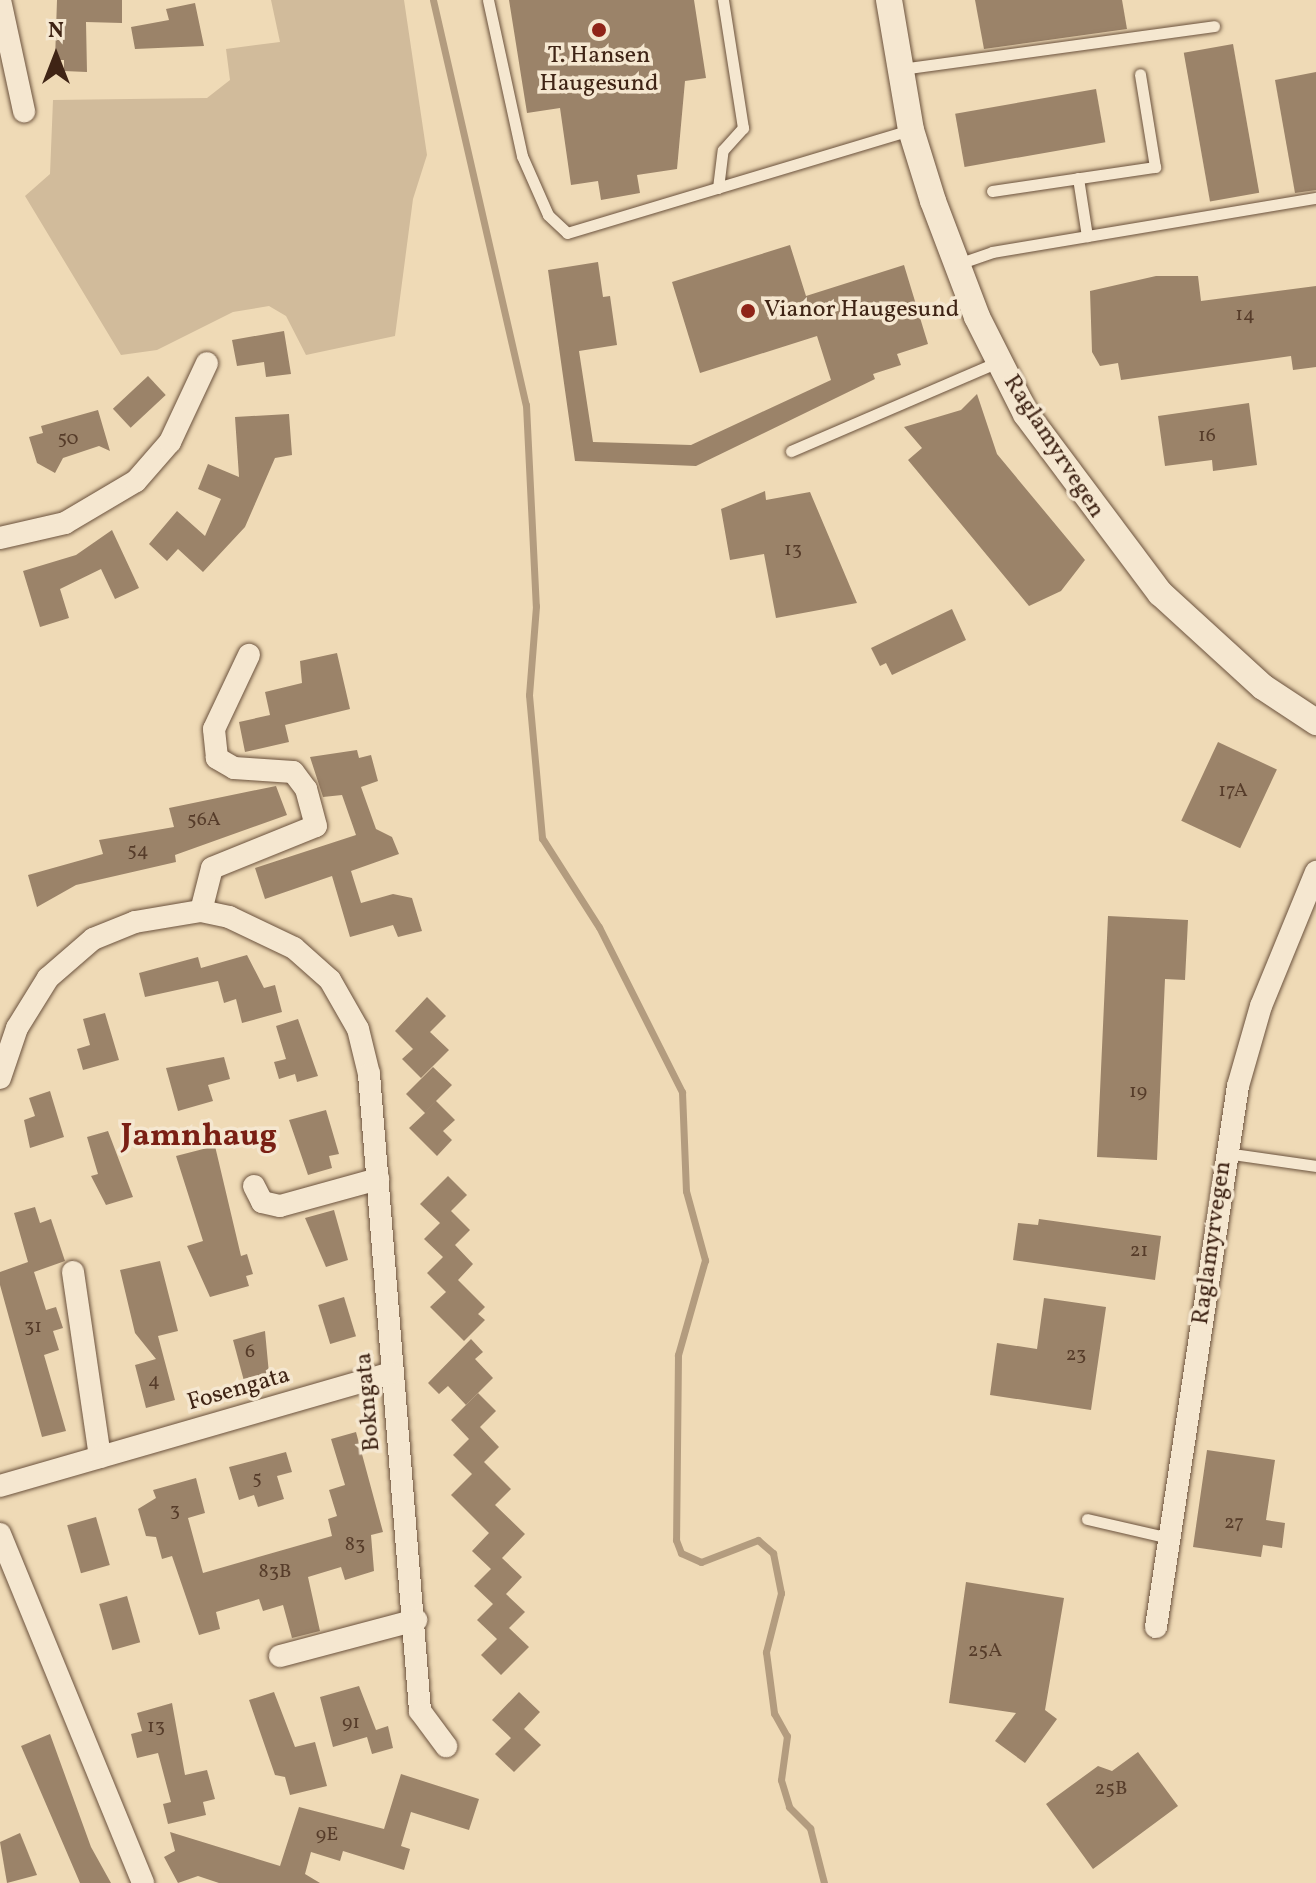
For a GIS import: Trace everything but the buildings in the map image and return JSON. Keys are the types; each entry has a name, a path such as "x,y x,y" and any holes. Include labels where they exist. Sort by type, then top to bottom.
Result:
{"street":[{"path":"0,0 24,111"},
{"name":"Raglamyrvegen","path":"889,0 911,130 955,265 998,362 1065,473 1160,593 1263,687 1316,722"},
{"path":"0,538 65,523 136,481 170,442 207,363"},
{"path":"201,911 212,868 316,826 293,772 234,768 217,758 214,729 249,655"},
{"name":"Raglamyrvegen","path":"1156,1627 1226,1153 1261,1006 1316,872"},
{"name":"Bokngata","path":"0,1078 17,1028 48,978 93,939 135,922 201,911 264,931 330,980 358,1029 369,1074 391,1373 416,1620 420,1711 446,1746"},
{"path":"254,1186 262,1202 280,1206 378,1179"},
{"path":"73,1272 100,1457"},
{"name":"Fosengata","path":"0,1486 391,1373"},
{"path":"0,1534 143,1883"},
{"path":"280,1656 416,1620"}],"lane":[{"path":"488,0 522,156 548,215 567,233 911,130"},
{"path":"718,188 723,150 743,128 723,0"},
{"path":"900,69 1214,26"},
{"path":"992,191 1155,167 1140,74"},
{"path":"1078,178 1087,236"},
{"path":"955,265 1087,236 1316,198"},
{"path":"791,451 998,362"},
{"path":"1226,1153 1316,1166"},
{"path":"1087,1519 1169,1538"}],"shaded area":[{"path":"271,0 404,0 427,155 413,199 395,336 306,355 286,316 269,306 233,312 157,350 121,355 25,196 50,174 53,100 207,98 230,80 226,49 280,42"}],"waterway":[{"path":"433,0 526,405 536,606 529,695 542,838 599,927 682,1092 686,1191 705,1260 678,1355 676,1540 681,1553 701,1562 758,1540 773,1553 781,1593 766,1652 774,1713 787,1736 781,1780 789,1807 810,1828 824,1883"}],"place":[{"name":"T. Hansen Haugesund","path":"599,30"},
{"name":"Vianor Haugesund","path":"748,311"}],"district":[{"name":"Jamnhaug","path":"199,1137"}]}
